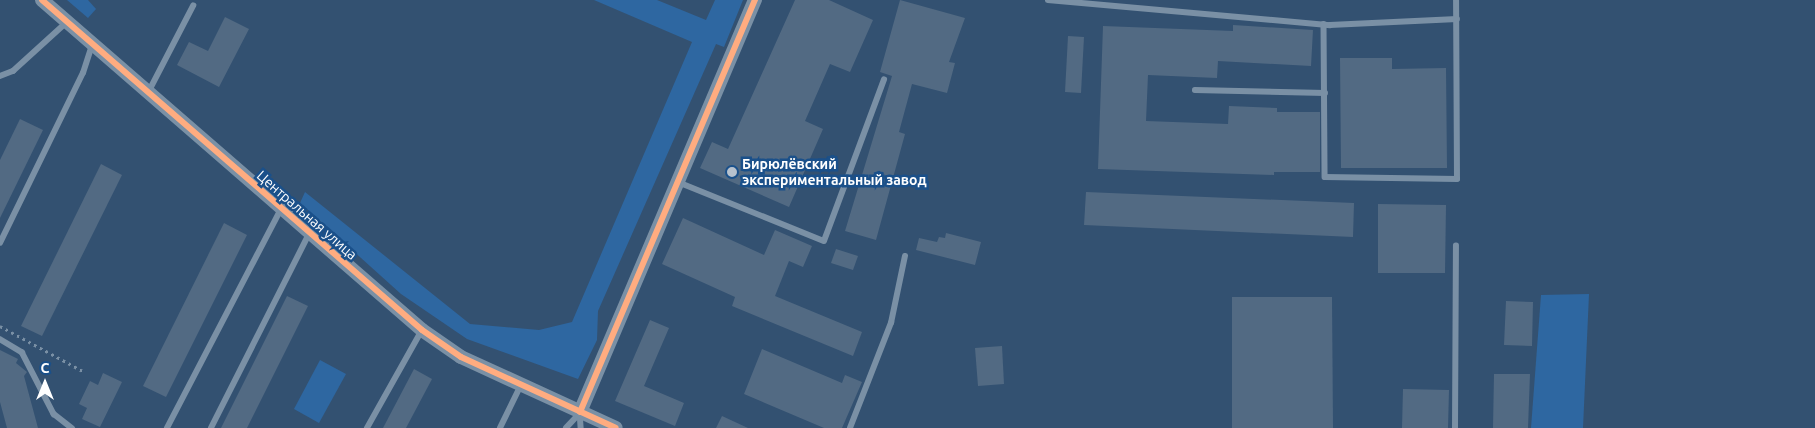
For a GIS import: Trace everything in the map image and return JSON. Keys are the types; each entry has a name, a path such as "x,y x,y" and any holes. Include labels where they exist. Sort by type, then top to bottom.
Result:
{"street":[{"name":"Центральная улица","path":"42,0 92,46 422,330 461,357 616,428"},
{"path":"580,412 756,0"}],"lane":[{"path":"1048,0 1324,24 1457,20"},
{"path":"1324,24 1325,177 1457,179 1456,0"},
{"path":"148,93 193,6"},
{"path":"0,76 13,71 67,22"},
{"path":"0,243 83,73 92,46"},
{"path":"678,182 824,241 884,80"},
{"path":"1195,90 1325,93"},
{"path":"167,428 281,210"},
{"path":"211,428 309,234"},
{"path":"1455,428 1456,246"},
{"path":"850,428 891,324 904,256"},
{"path":"367,428 422,330"},
{"path":"0,339 22,352 54,414 72,428"},
{"path":"500,428 521,385"},
{"path":"566,428 580,412"},
{"path":"580,412 581,428"}],"path":[{"path":"0,326 83,371"}],"shaded area":[{"path":"67,0 88,0 96,9 88,18"},
{"path":"594,0 657,0 706,20 715,0 743,0 724,47 716,44 598,311 597,340 578,379 467,339 401,294 300,203 305,192 470,324 539,330 572,322 692,42"},
{"path":"1589,294 1583,428 1531,428 1541,295"},
{"path":"320,360 346,374 319,423 294,409"}],"building":[{"path":"795,0 829,0 873,20 850,72 830,64 805,121 823,129 789,207 700,168 712,142 728,149"},
{"path":"900,0 965,18 949,62 955,63 947,93 912,84 899,132 905,134 876,240 845,231 892,76 880,72"},
{"path":"225,17 249,29 219,87 177,65 189,42 208,51"},
{"path":"1233,25 1313,30 1311,66 1218,61 1217,78 1148,75 1146,121 1228,124 1229,106 1277,108 1277,112 1320,112 1320,172 1274,172 1274,175 1098,169 1103,26 1233,31"},
{"path":"1068,36 1084,37 1081,93 1065,92"},
{"path":"1340,58 1392,58 1392,69 1446,68 1447,168 1341,168"},
{"path":"20,119 43,130 0,218 0,160"},
{"path":"101,164 122,175 42,336 21,326"},
{"path":"1086,192 1354,203 1353,237 1084,225"},
{"path":"1378,204 1446,205 1445,273 1378,273"},
{"path":"683,218 764,255 775,230 812,246 803,267 789,261 775,296 862,332 853,356 732,306 735,297 662,264"},
{"path":"224,223 247,235 166,397 143,386"},
{"path":"946,233 981,242 975,265 916,250 919,238 937,242 939,237 945,238"},
{"path":"836,249 858,256 853,270 831,263"},
{"path":"287,296 308,306 247,428 221,428"},
{"path":"1232,297 1332,297 1333,428 1232,428"},
{"path":"1506,301 1533,302 1532,346 1504,345"},
{"path":"650,320 669,328 644,386 684,403 675,426 615,401"},
{"path":"1002,346 1004,384 978,386 975,348"},
{"path":"762,349 842,383 845,375 862,382 842,428 824,428 744,394"},
{"path":"0,350 18,359 16,363 27,372 24,376 38,428 7,428 0,402"},
{"path":"414,369 432,379 406,428 383,428"},
{"path":"103,373 122,382 100,427 82,419 87,408 79,404 90,381 98,385"},
{"path":"1494,374 1530,374 1528,428 1493,428"},
{"path":"1403,389 1449,390 1448,428 1402,428"},
{"path":"722,416 748,428 716,428"}],"cycle path":[{"path":"42,0 422,330 461,357 616,428"},
{"path":"580,412 755,0"}],"place":[{"name":"Бирюлёвский экспериментальный завод","path":"732,172"}]}
